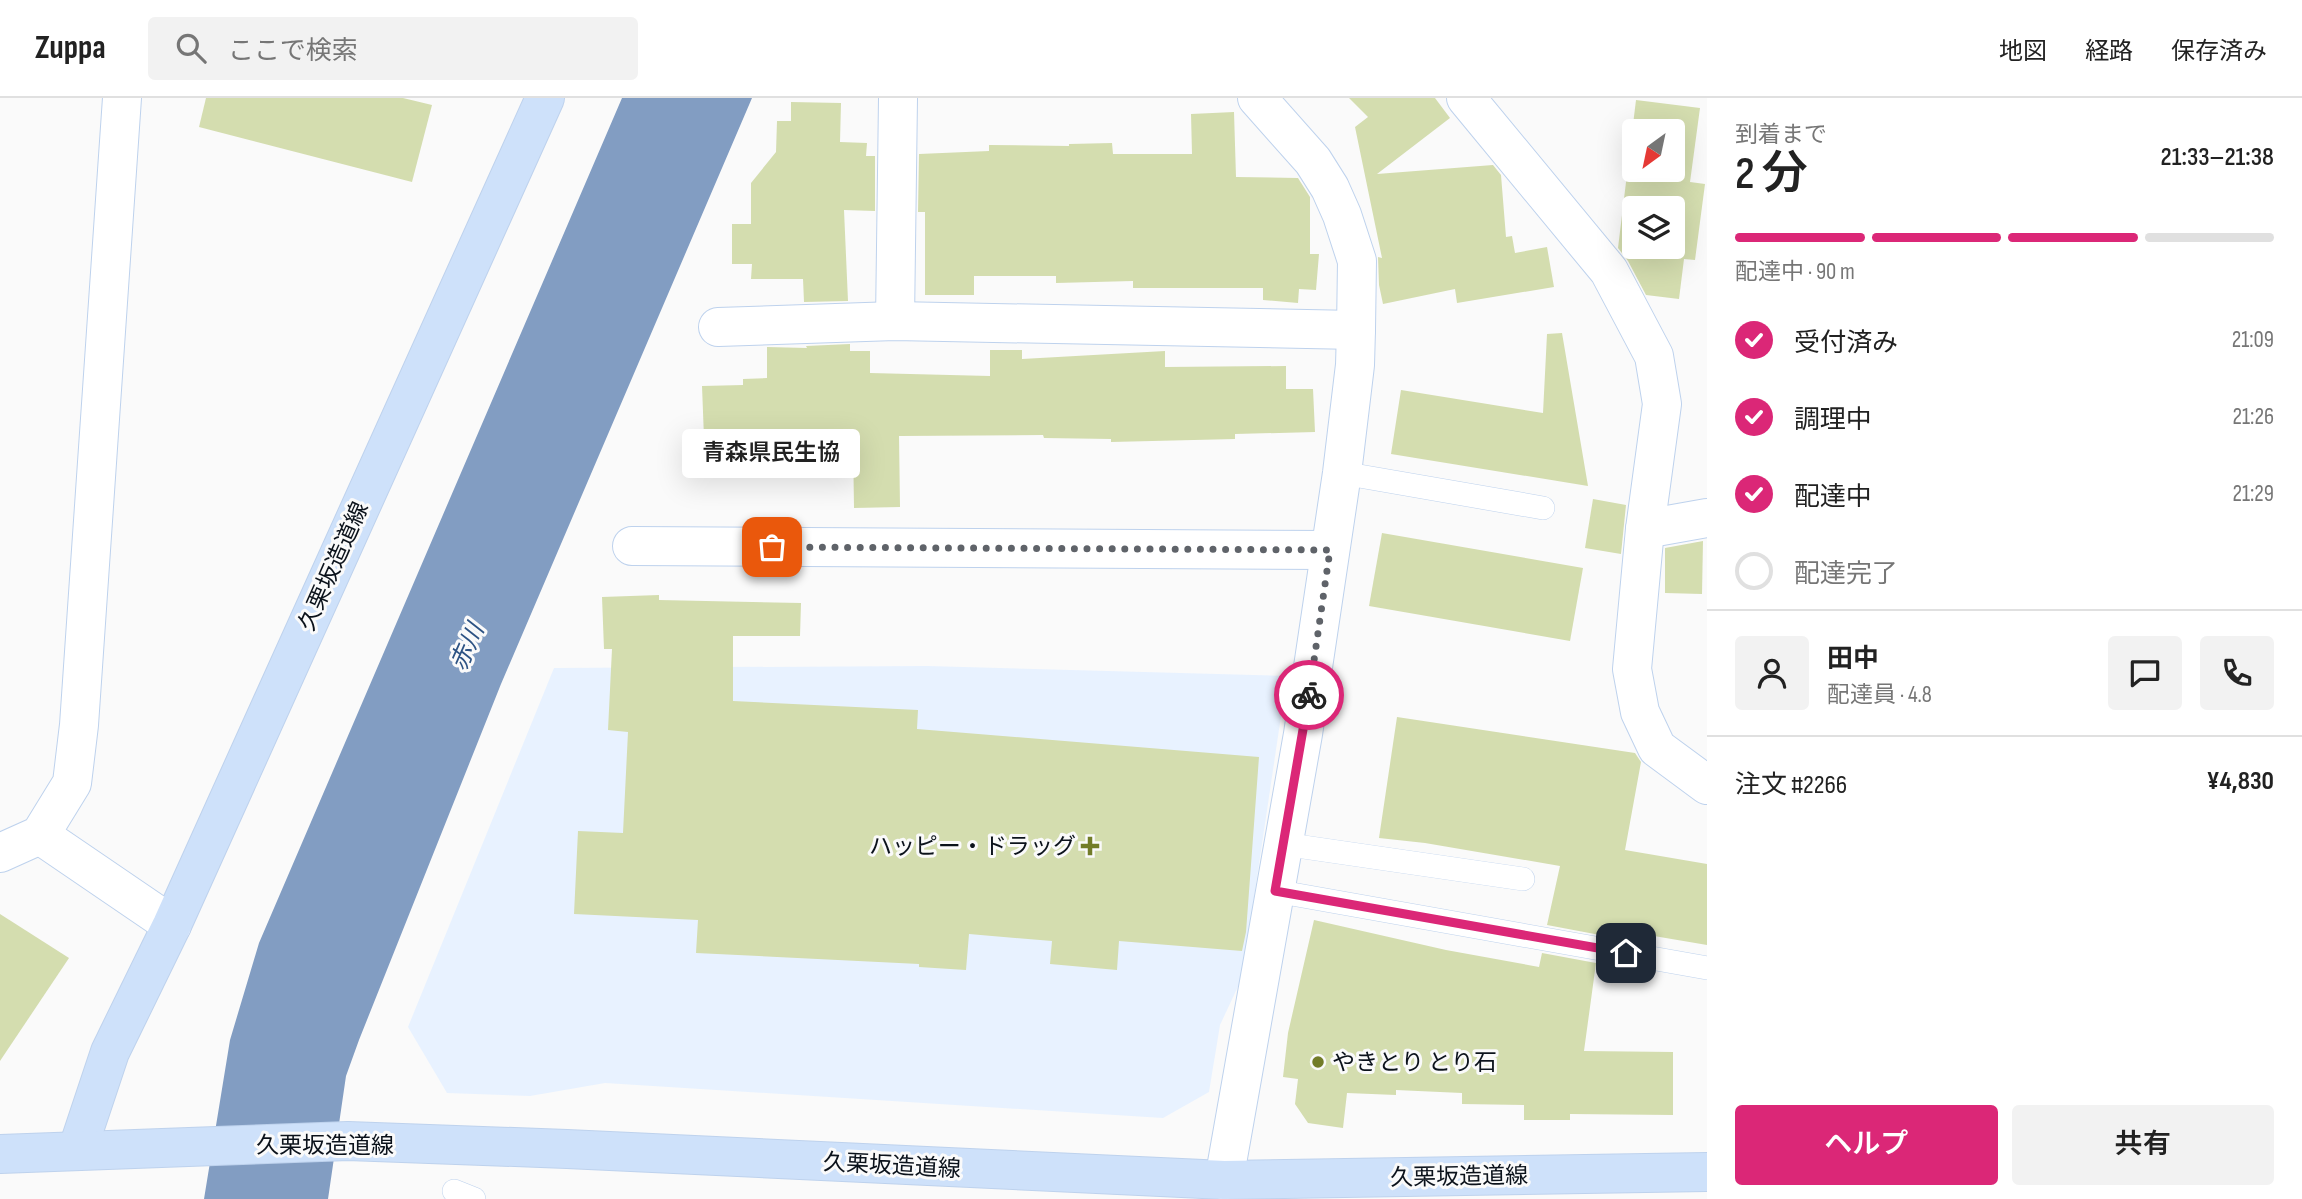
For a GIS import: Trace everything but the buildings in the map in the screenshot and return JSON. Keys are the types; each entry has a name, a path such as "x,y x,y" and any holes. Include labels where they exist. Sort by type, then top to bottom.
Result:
{"main road":[{"name":"久栗坂造道線","path":"77,1152 110,1052 172,925 545,98"},
{"name":"久栗坂造道線","path":"0,1154 348,1142 567,1149 1223,1181 1707,1172"}],"street":[{"path":"0,853 40,835 72,783 122,98"},
{"path":"895,321 898,98"},
{"path":"1223,1181 1303,734 1342,473 1355,365 1357,261 1342,215 1330,188 1313,161 1257,98"},
{"path":"1466,98 1609,271 1654,356 1662,404 1632,669 1640,712 1657,748 1707,785"},
{"path":"718,327 895,321 1356,330"},
{"path":"1646,529 1707,518"},
{"path":"632,546 1330,550"},
{"path":"40,835 172,925"}],"lane":[{"path":"1342,473 1544,508"},
{"path":"1283,845 1523,879"},
{"path":"1275,891 1707,968"}],"shaded area":[{"path":"927,666 1287,676 1242,978 1220,1025 1209,1092 1163,1118 605,1083 530,1096 447,1093 408,1027 554,668"}],"water":[{"name":"赤川","path":"622,98 752,98 501,684 359,1040 346,1076 328,1199 204,1199 230,1040 259,943"}],"way so far":[{"path":"772,547 1330,550 1309,695"}],"place":[{"name":"青森県民生協","path":"772,547"},
{"name":"ハッピー・ドラッグ","path":"1090,846"},
{"name":"やきとり とり石","path":"1318,1062"}],"route":[{"path":"1309,695 1275,891 1626,953"}]}
